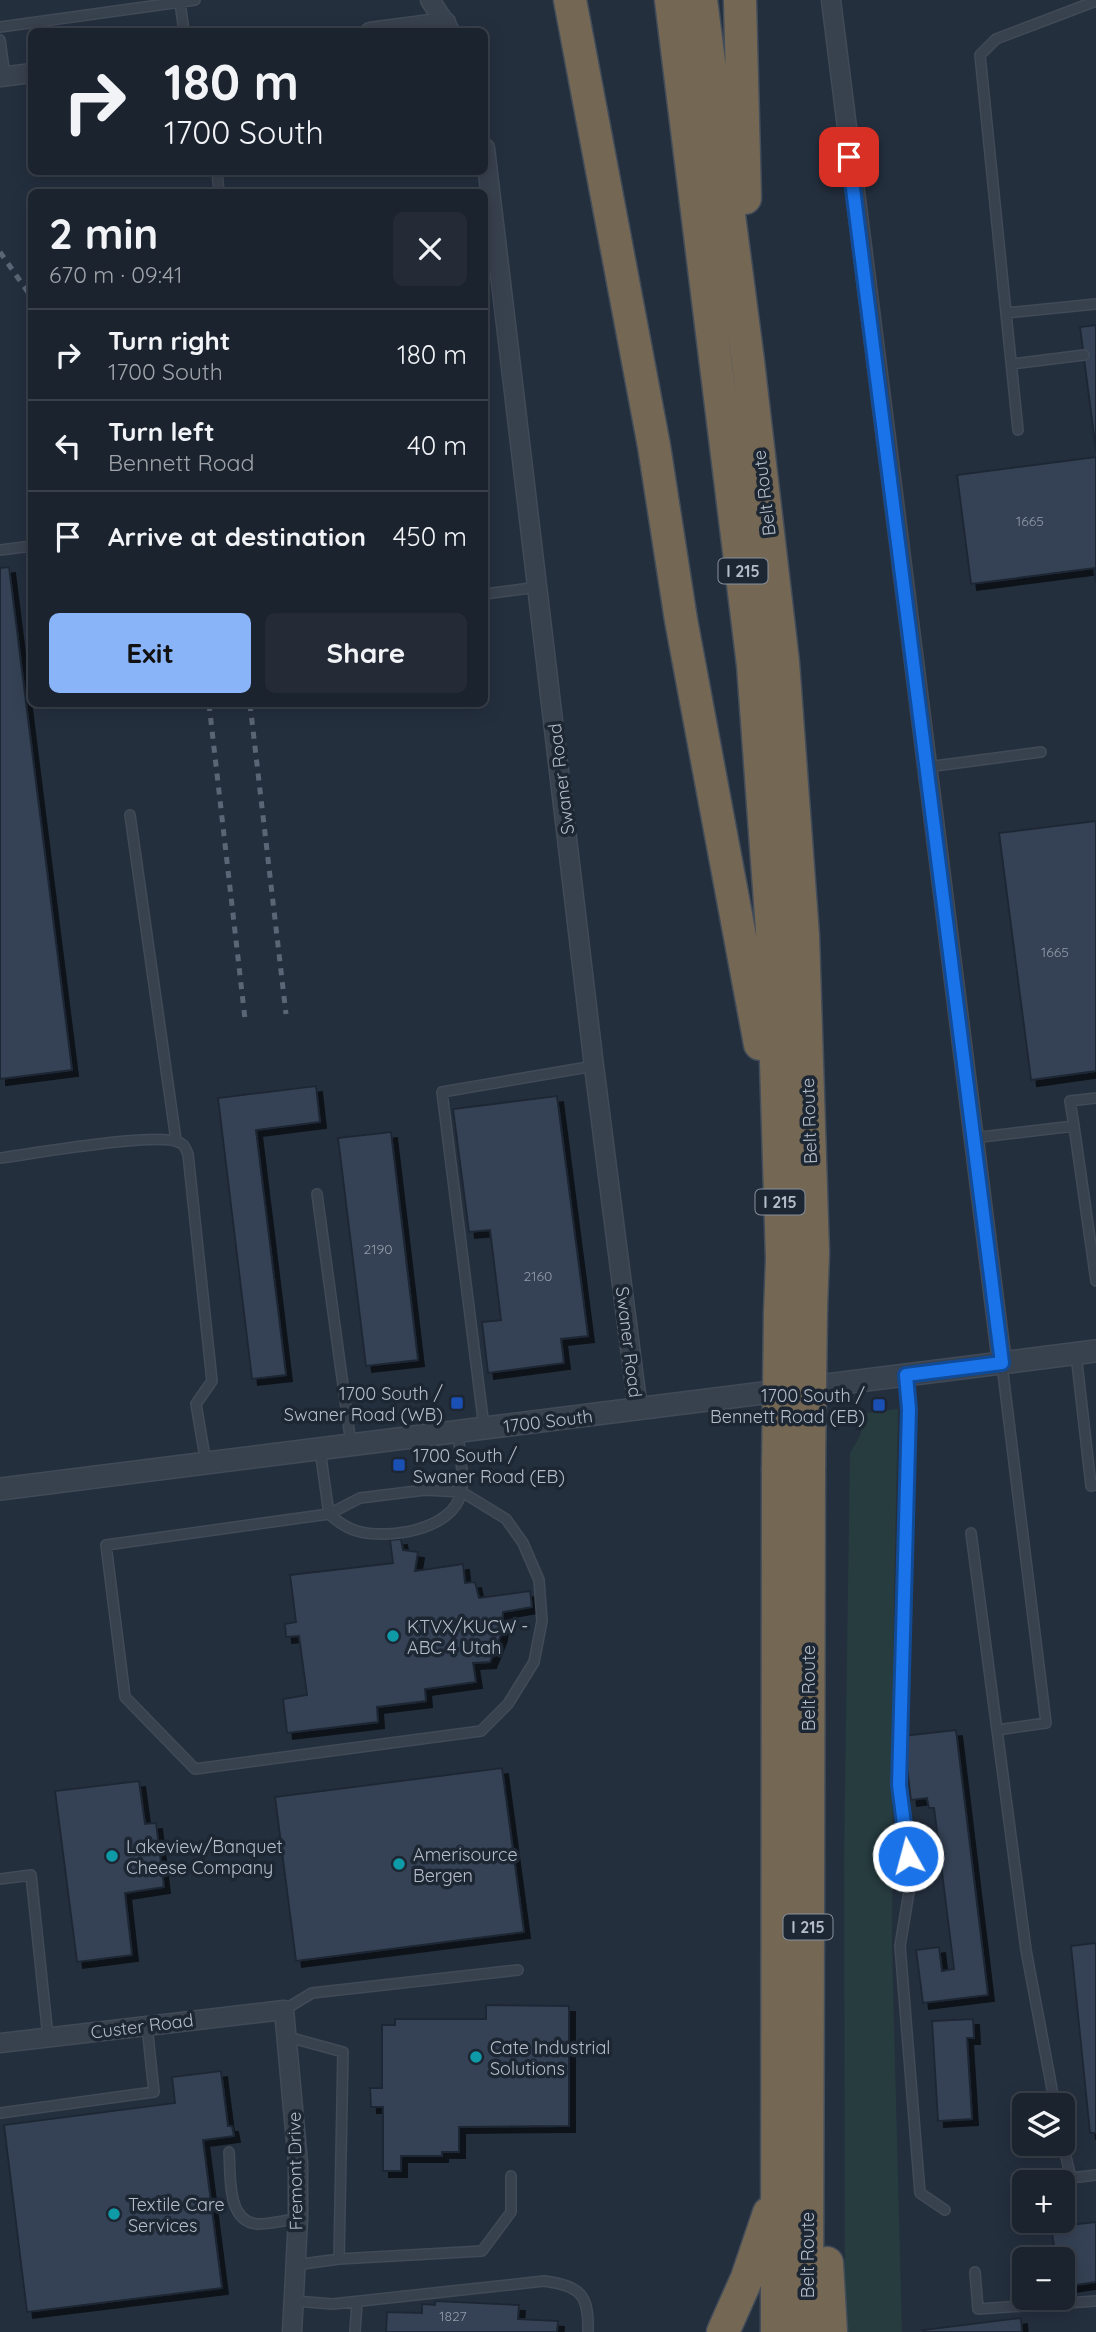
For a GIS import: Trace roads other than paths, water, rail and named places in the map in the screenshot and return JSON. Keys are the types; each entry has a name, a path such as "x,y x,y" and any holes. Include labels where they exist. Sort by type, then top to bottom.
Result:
{"highway":[{"path":"570,0 654,446 681,620 779,1145"},
{"name":"Belt Route","path":"671,0 753,664 772,930 782,1259 778,1471 777,2332"},
{"name":"Belt Route","path":"701,0 748,361 783,662 799,858 813,1253 809,1467 807,2332"},
{"path":"740,0 748,361"},
{"path":"808,2036 823,2122 831,2332"},
{"path":"723,2332 747,2278 778,2185"}],"street":[{"path":"430,0 448,27"},
{"path":"831,0 1002,1363"},
{"path":"2,77 28,74"},
{"name":"Swaner Road","path":"488,173 594,1066 638,1410"},
{"name":"1700 South","path":"0,1489 1086,1352"},
{"name":"Custer Road","path":"0,2043 285,2010"},
{"name":"Fremont Drive","path":"285,2010 298,2163 292,2332"}],"lane":[{"path":"0,27 195,0"},
{"path":"1018,430 980,55 996,39 1096,1"},
{"path":"180,2 183,28"},
{"path":"0,40 2,77"},
{"path":"1006,313 1096,304"},
{"path":"1012,364 1084,355"},
{"path":"0,550 28,546"},
{"path":"488,594 538,587"},
{"path":"927,767 1041,752"},
{"path":"130,815 176,1140"},
{"path":"485,1429 442,1092 594,1066"},
{"path":"1096,1098 1070,1101 1096,1281"},
{"path":"973,1138 1074,1126"},
{"path":"0,1158 136,1141 176,1140 184,1145 188,1154 212,1381 196,1404 206,1464"},
{"path":"317,1194 352,1446"},
{"path":"1086,1352 1084,1425 1091,1486 1096,1485"},
{"path":"997,1730 1046,1723 1002,1363"},
{"path":"906,1375 909,1409 899,1785 911,1880 900,1947 920,2193 944,2210"},
{"path":"1084,1425 1096,1423"},
{"path":"320,1450 329,1514 344,1526 360,1532 389,1534 418,1530 454,1511 461,1492 458,1433"},
{"path":"425,1490 461,1492 506,1520 523,1542 539,1580 542,1621 534,1662 508,1704 481,1731 195,1769 125,1697 106,1545 329,1514 360,1498 425,1490"},
{"path":"971,1533 1026,1950 1053,2093"},
{"path":"0,1879 31,1875 48,2037"},
{"path":"285,2010 312,1993 518,1970"},
{"path":"0,2113 154,2092 147,2026"},
{"path":"288,2038 344,2052 339,2259"},
{"path":"229,2152 235,2208 242,2218 257,2224 298,2219"},
{"path":"1066,2156 1071,2178 1096,2175"},
{"path":"295,2265 339,2259 482,2251 511,2212 511,2176"},
{"path":"975,2272 978,2309 1096,2301"},
{"path":"294,2301 333,2304 544,2281 567,2285 583,2296 587,2304 588,2332"},
{"path":"355,2332 357,2302"}],"railway":[{"path":"0,252 28,292"},
{"path":"209,707 245,1019"},
{"path":"250,707 286,1014"}],"place":[{"name":"1700 South / Swaner Road (WB)","path":"457,1403"},
{"name":"1700 South / Bennett Road (EB)","path":"879,1405"},
{"name":"1700 South / Swaner Road (EB)","path":"399,1465"},
{"name":"KTVX/KUCW - ABC 4 Utah","path":"393,1636"},
{"name":"Lakeview/Banquet Cheese Company","path":"112,1856"},
{"name":"Amerisource Bergen","path":"399,1864"},
{"name":"Cate Industrial Solutions","path":"476,2057"},
{"name":"Textile Care Services","path":"114,2214"}]}
